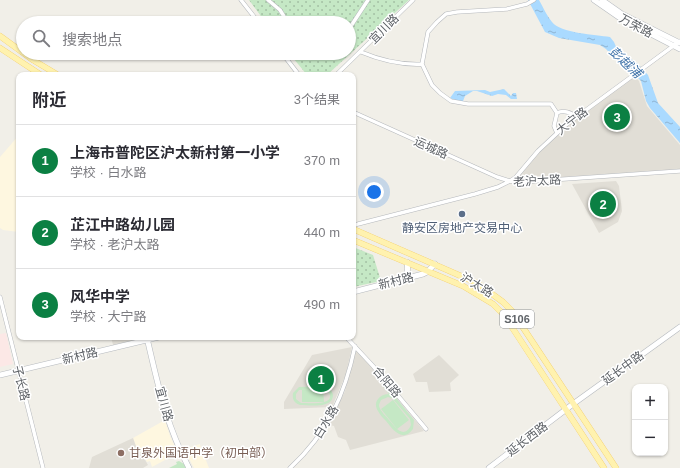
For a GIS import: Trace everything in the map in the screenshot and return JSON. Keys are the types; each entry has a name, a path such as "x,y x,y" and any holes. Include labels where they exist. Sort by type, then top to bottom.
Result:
{"main road":[{"name":"万荣路","path":"594,0 620,18 678,43"},
{"name":"万荣路","path":"602,0 622,14 678,43 680,49"},
{"path":"0,36 16,48"},
{"path":"0,48 16,59"},
{"path":"18,60 36,72"},
{"path":"33,60 53,72"},
{"name":"沪太路","path":"356,229 477,283 503,302 512,311 616,468"},
{"name":"沪太路","path":"356,241 463,286 493,304 504,315 604,468"},
{"path":"404,279 407,275 407,262"},
{"name":"新村路","path":"356,291 423,274 435,264"},
{"name":"延长中路","path":"566,410 680,326"},
{"name":"新村路","path":"0,375 139,340"},
{"name":"宜川路","path":"148,340 167,418 189,468"},
{"name":"延长西路","path":"489,468 566,410"}],"street":[{"path":"241,0 254,16"},
{"path":"268,0 280,10 284,16"},
{"path":"356,18 368,0"},
{"name":"宜川路","path":"356,57 413,0"},
{"path":"534,0 527,4 507,9 446,14 428,32 422,64 432,85 451,101 468,104 551,104 557,114 554,126 557,132"},
{"name":"大宁路","path":"510,181 516,177 538,151 557,132 678,43"},
{"path":"361,52 388,61 422,64"},
{"path":"287,60 297,72"},
{"name":"宜川路","path":"339,72 352,60"},
{"path":"557,114 560,112 571,113 576,117"},
{"name":"运城路","path":"356,113 497,177 510,181"},
{"name":"老沪太路","path":"356,226 489,190 510,181 522,182 680,171"},
{"name":"子长路","path":"0,297 43,468"},
{"name":"合阳路","path":"349,340 426,429"},
{"name":"白水路","path":"290,468 312,445 331,416 345,383 355,346"}],"shaded area":[{"path":"634,76 639,81 647,106 680,145 680,169 514,180 540,151 564,128"},
{"path":"16,138 16,232 3,230 0,228 0,157"},
{"path":"616,181 619,186 622,211 618,222 599,233 572,184"},
{"path":"6,333 13,364 0,367 0,334"},
{"path":"112,340 135,340 113,345"},
{"path":"352,347 346,374 332,407 284,409 284,402 312,355"},
{"path":"356,350 424,431 350,450 346,440 338,437 334,426 329,425 345,391"},
{"path":"439,355 459,375 450,383 451,391 429,392 427,382 416,382 413,374"},
{"path":"165,420 170,436 178,453 152,467 150,461 147,462 138,448 137,449 133,438"},
{"name":"甘泉外国语中学（初中部）","path":"133,438 137,449 138,448 148,465 143,468 89,468 92,457"},
{"path":"200,444 209,468 194,468 184,449"}],"green space":[{"path":"249,0 409,0 356,48 356,16 261,16"},
{"path":"295,60 343,60 330,72 305,72"},
{"path":"356,248 373,255 381,281 356,286"},
{"path":"384,383 414,420 413,429 406,435 398,434 376,408 376,402 378,399 383,395 389,394 382,385","holes":["388,397 392,398 410,419 411,425 405,432 397,429 379,406 381,400"]},
{"path":"325,386 332,392 332,399 325,404 320,405 300,405 295,402 293,397 293,393 299,387","holes":["323,389 328,391 330,396 329,399 321,403 301,403 296,399 296,394 299,390"]},
{"path":"323,389 324,402 302,402 302,390"},
{"path":"393,400 409,420 397,429 381,409"},
{"path":"179,461 184,464 186,468 169,468 177,464 176,462"}],"water":[{"name":"彭越浦","path":"528,0 539,0 552,22 562,29 610,37 617,49 638,64 648,75 658,103 680,127 680,143 650,108 646,101 641,81 630,70 600,45 559,38 545,32"},
{"path":"504,89 511,96 513,93 516,93 517,99 511,99 506,95 498,94 492,96 477,91 473,91 465,96 463,101 457,101 450,98 455,91 485,90 490,92"}],"place":[{"name":"风华中学","path":"617,117"},
{"name":"芷江中路幼儿园","path":"603,204"},
{"name":"静安区房地产交易中心","path":"462,214"},
{"name":"上海市普陀区沪太新村第一小学","path":"321,379"},
{"name":"甘泉外国语中学（初中部）","path":"121,453"}]}
